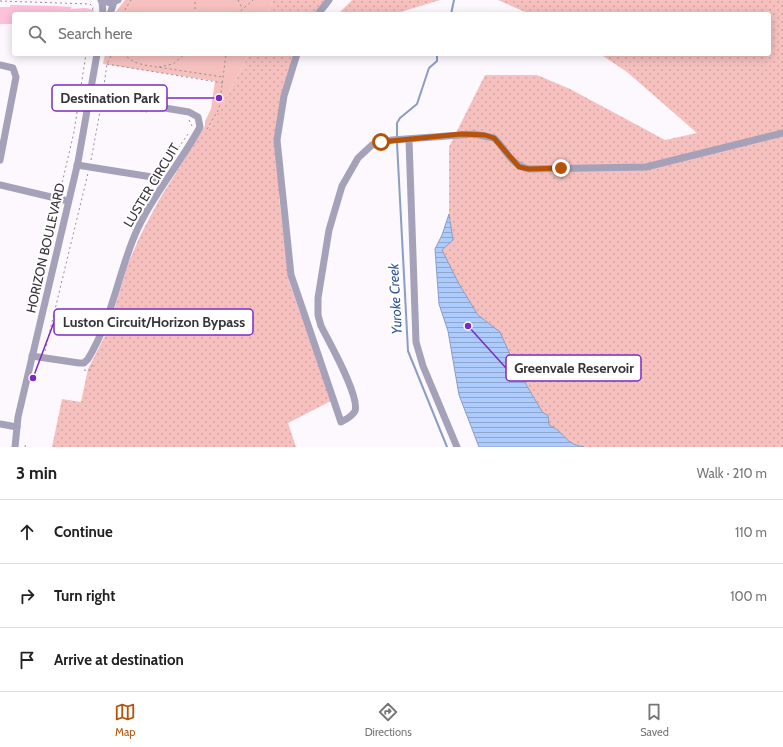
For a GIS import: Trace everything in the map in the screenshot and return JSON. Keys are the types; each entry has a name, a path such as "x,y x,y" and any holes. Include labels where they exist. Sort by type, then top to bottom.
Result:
{"street":[{"path":"320,12 329,0"},
{"path":"103,12 102,1 116,1 111,12"},
{"name":"HORIZON BOULEVARD","path":"15,447 17,427 32,356 77,165 98,56"},
{"path":"296,56 284,96 277,140 290,267 293,284 341,422 351,417 355,411 354,396 321,326 317,307 329,230 342,186 358,158 364,151 381,142 461,134 485,135 494,138 519,167 529,169 624,168 646,167 783,133"},
{"path":"0,65 13,68 16,76 0,160"},
{"name":"LUSTER CIRCUIT","path":"32,356 79,363 88,359 107,321 132,242 162,184 200,127 198,118 185,111 91,96"},
{"path":"409,140 416,342 423,366 456,447"},
{"path":"77,165 152,177 162,184"},
{"path":"0,185 68,201"},
{"path":"0,424 17,427"}],"path":[{"path":"123,12 131,0"},
{"path":"191,0 195,0 195,12"},
{"path":"238,0 242,8"},
{"path":"239,12 253,0"},
{"path":"0,1 90,4 93,7 92,12"},
{"path":"60,192 74,132 86,56"},
{"path":"103,94 107,64 111,56"},
{"path":"126,56 134,62 224,77"},
{"path":"158,67 173,64 183,56"},
{"path":"204,134 219,109 226,56"},
{"path":"107,64 223,83"},
{"path":"90,163 102,102"},
{"path":"101,105 152,113"},
{"path":"188,119 192,127"},
{"path":"153,170 159,172 163,170 188,133"},
{"path":"44,354 88,171"},
{"path":"83,370 89,371 94,361"},
{"path":"25,447 26,442"}],"shaded area":[{"path":"125,0 273,0 268,12 116,12"},
{"path":"273,0 326,0 317,12 268,12"},
{"path":"352,0 440,0 401,12 340,12"},
{"path":"498,0 783,0 783,447 584,447 568,441 558,431 549,425 548,415 543,413 524,381 516,374 500,332 478,315 441,250 449,233 451,223 449,214 449,147 485,75 537,75 570,89 665,140 697,133 627,72 603,56 771,56 771,12 525,12"},
{"path":"105,56 248,56 210,127 205,126 205,121 211,109 215,81 103,64"},
{"path":"248,56 293,56 281,98 279,197 289,281 331,401 288,423 296,447 52,447 62,399 81,402 88,369 108,330 128,264 141,234 159,200 205,126 210,127"}],"water":[{"path":"449,214 453,240 442,250 459,284 478,315 500,332 516,368 516,374 524,381 543,413 548,415 549,425 558,431 568,441 584,447 479,447 459,395 448,331 439,304 435,249 442,235"}],"building":[{"path":"10,5 56,6 71,7 71,9 86,8 94,10 94,12 12,12 12,24 0,24 0,7 10,7"}],"waterway":[{"path":"451,12 454,0"},
{"path":"397,137 397,123 400,118 417,104 429,68 437,61 437,56"},
{"name":"Yuroke Creek","path":"397,143 408,351 447,447"}],"place":[{"name":"Destination Park","path":"219,98"},
{"name":"Greenvale Reservoir","path":"468,326"},
{"name":"Luston Circuit/Horizon Bypass","path":"33,378"}],"route":[{"path":"381,142 461,134 485,135 494,138 512,161 519,167 529,169 561,168"}]}
